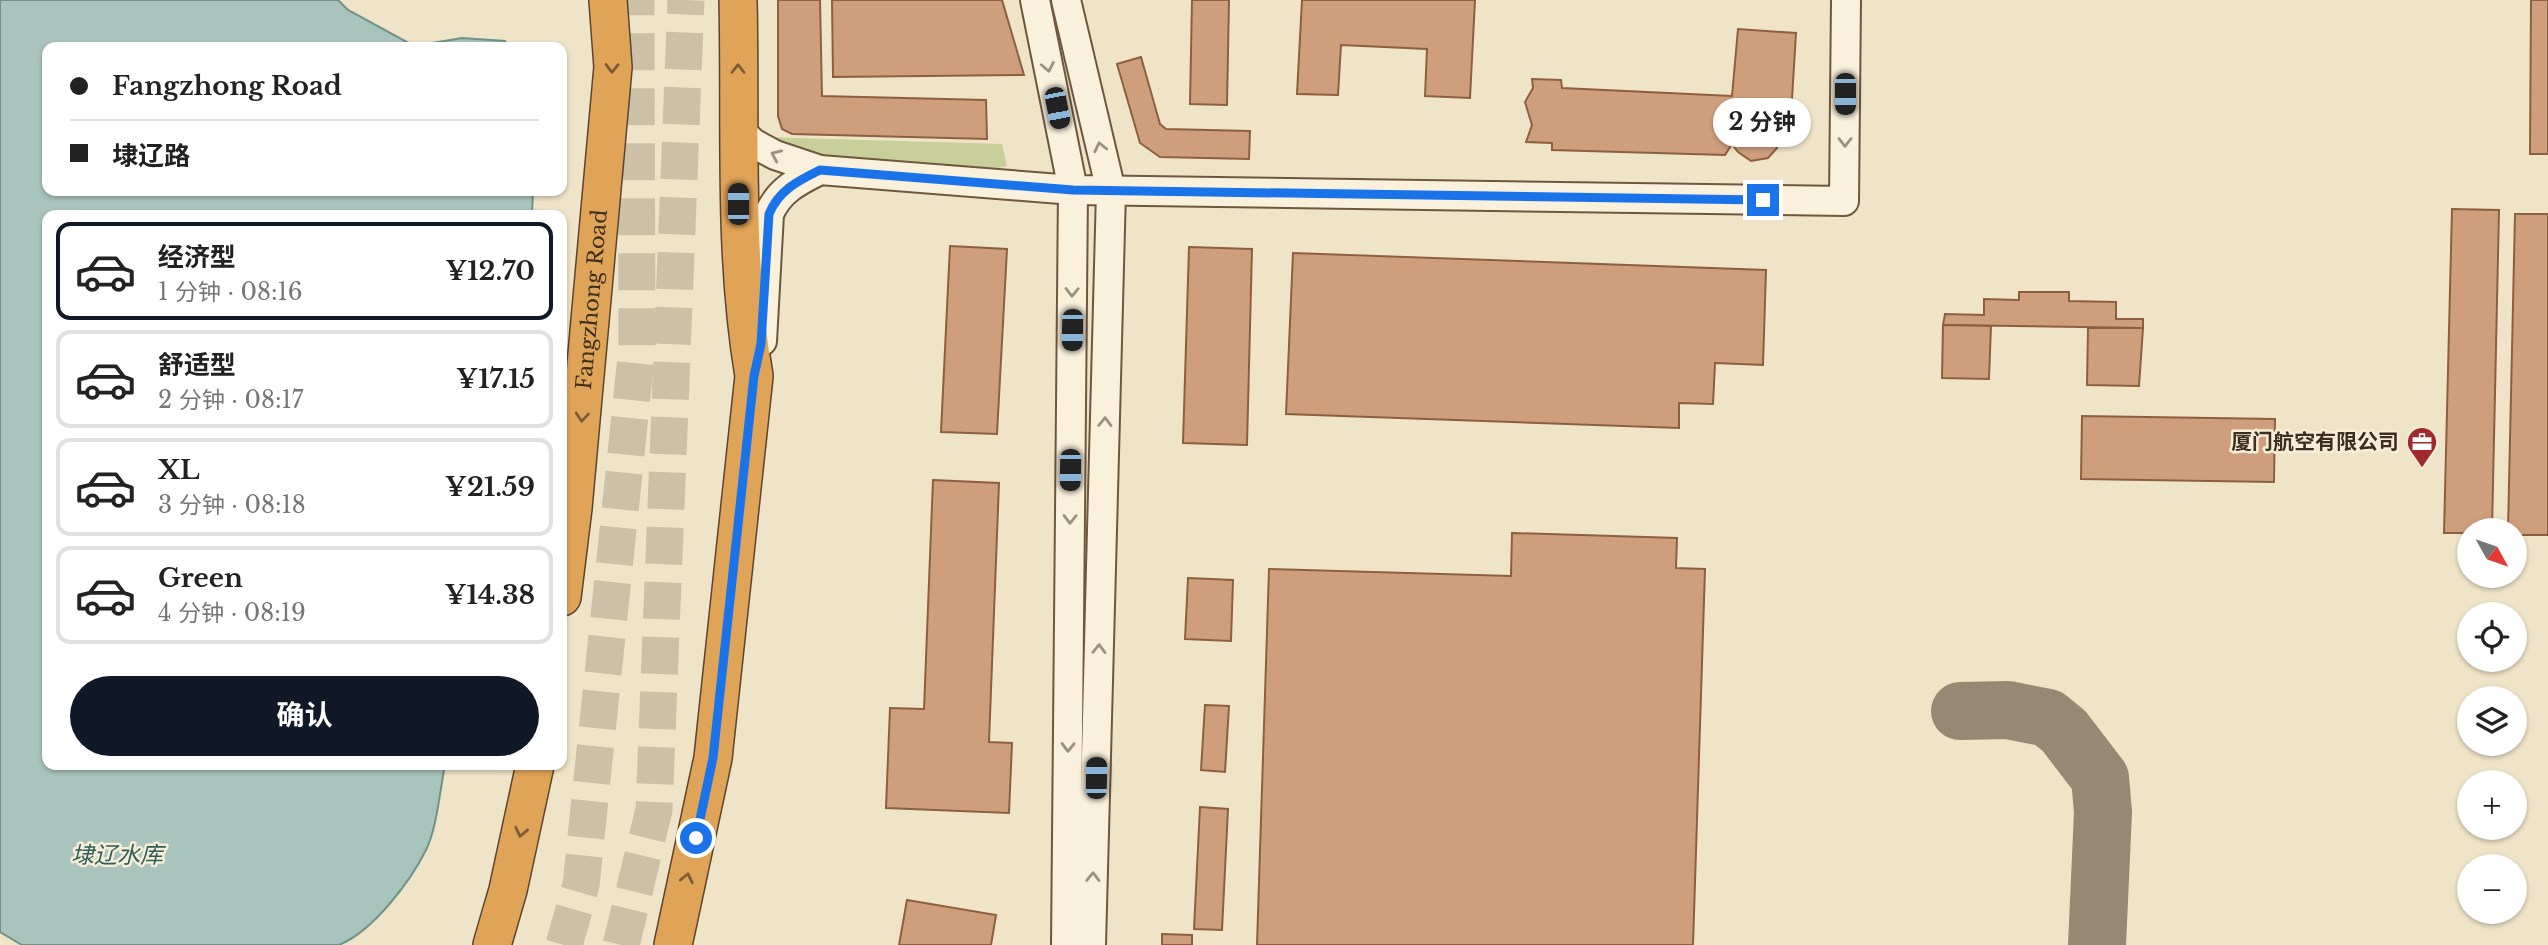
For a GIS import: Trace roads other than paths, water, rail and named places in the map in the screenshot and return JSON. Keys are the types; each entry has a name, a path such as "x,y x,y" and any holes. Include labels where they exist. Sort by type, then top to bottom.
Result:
{"highway":[{"name":"Fangzhong Road","path":"567,557 613,67 608,0"},
{"path":"673,945 713,758 754,376 744,315 738,231 738,0"},
{"path":"492,945 508,890 534,770"}],"main road":[{"path":"1035,0 1073,190 1066,945"},
{"path":"1066,0 1111,191 1091,945"},
{"path":"738,129 754,143 775,155 820,170 1073,190 1844,201 1846,0"},
{"path":"754,376 761,344 769,214 778,197 788,188 820,170"}],"water":[{"name":"埭辽水库","path":"0,0 338,0 348,10 407,42 42,42 42,196 533,196 532,210 42,210 42,770 444,770 433,831 419,863 389,904 365,929 339,945 22,945 0,932"},
{"name":"埭辽水库","path":"462,38 506,42 438,42"}],"tunnel":[{"path":"564,945 581,885 637,348 636,0"},
{"path":"621,945 654,810 686,0"}],"place":[{"name":"厦门航空有限公司","path":"2422,469"}]}
